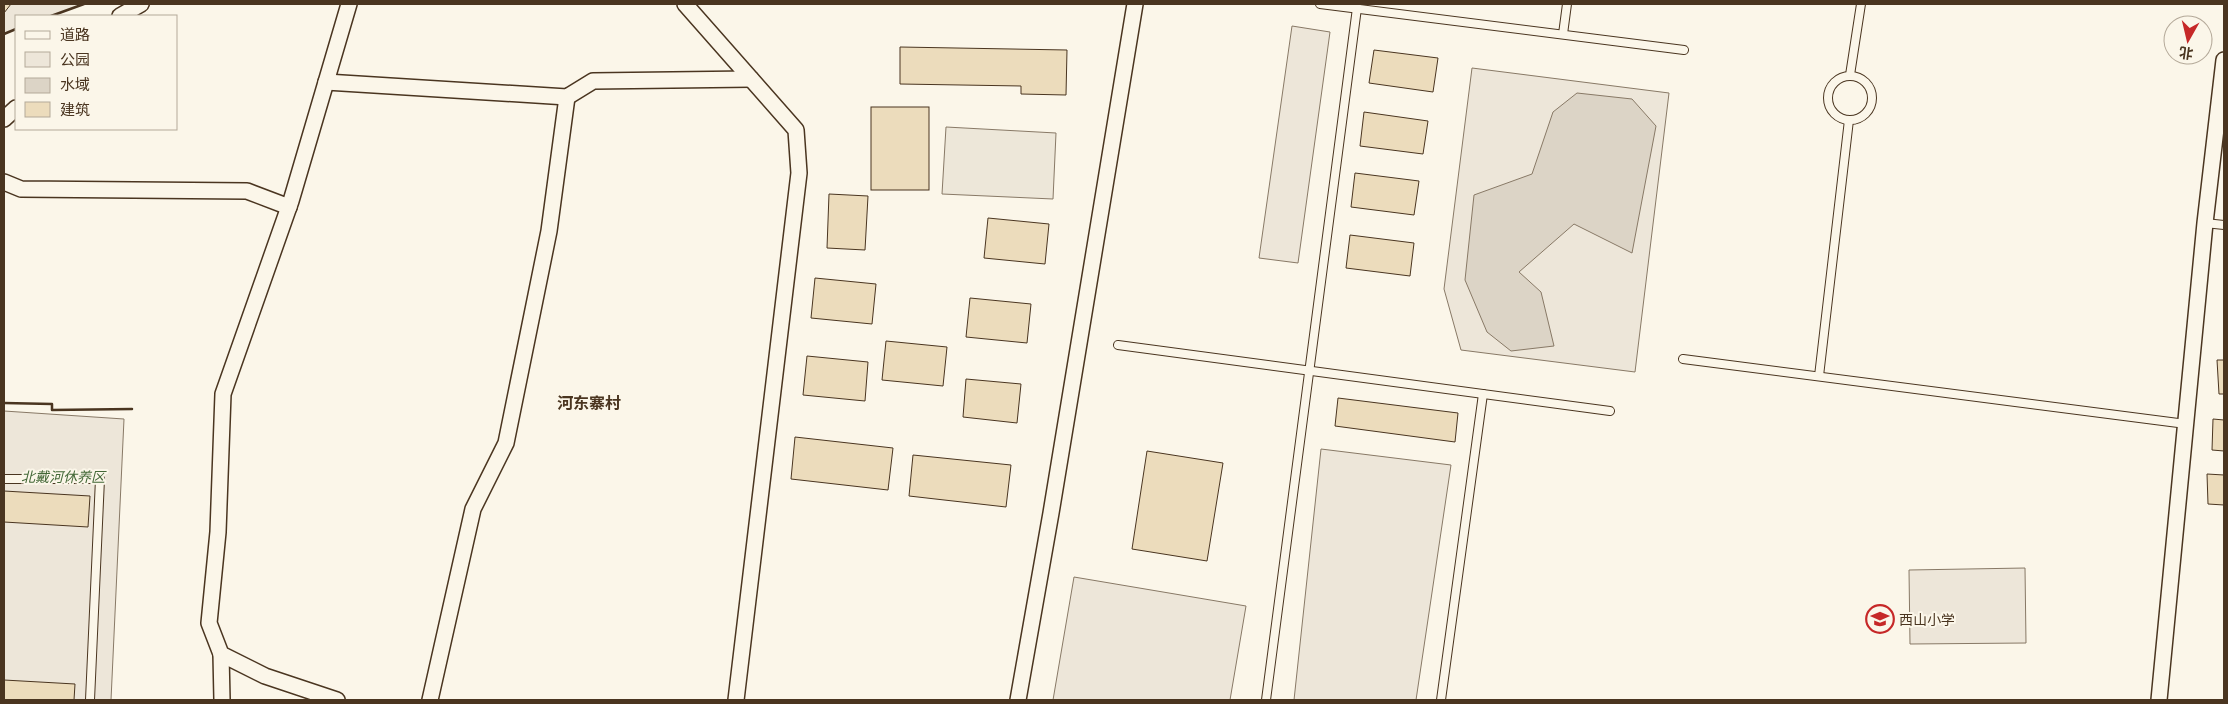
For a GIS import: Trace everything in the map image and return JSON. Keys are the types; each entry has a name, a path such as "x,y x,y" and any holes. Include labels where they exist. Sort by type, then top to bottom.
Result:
{"street":[{"path":"122,15 141,4"},
{"path":"222,700 221,654 209,623 218,532 223,394 289,207 349,4"},
{"path":"685,4 796,130 799,173 736,700"},
{"path":"1018,700 1052,513 1135,4"},
{"path":"2159,700 2205,223 2224,60"},
{"path":"326,82 567,97 593,81 751,79"},
{"path":"430,700 473,509 506,443 548,231 567,97"},
{"path":"4,119 15,109"},
{"path":"4,182 21,189 247,191 289,207"},
{"path":"221,654 265,676 337,700"}],"lane":[{"path":"1320,4 1684,50"},
{"path":"1563,34 1567,4"},
{"path":"1850,75 1861,4"},
{"path":"1266,700 1357,8"},
{"path":"1850,75 1864,80 1869,85 1872,99 1868,112 1856,120 1848,120 1834,114 1827,100 1831,86 1836,80 1850,75"},
{"path":"1819,376 1848,120"},
{"path":"2205,223 2224,225"},
{"path":"1118,345 1610,411"},
{"path":"1683,359 2186,424"},
{"path":"1441,700 1483,394"},
{"path":"4,478 100,479 90,700"}],"green space":[{"path":"4,4 84,4 54,15 15,15 15,29 4,34"},
{"path":"1292,26 1330,32 1298,263 1259,258"},
{"path":"1472,68 1669,93 1635,372 1461,350 1444,289"},
{"name":"北戴河休养区","path":"4,411 124,419 111,700 4,700"},
{"path":"1321,449 1451,465 1416,700 1294,700"},
{"path":"2025,568 2026,643 1910,644 1909,570"},
{"path":"1074,577 1246,606 1230,700 1053,700"}],"shaded area":[{"path":"946,127 1056,133 1053,199 942,194"}],"water":[{"path":"1577,93 1632,99 1656,126 1632,253 1574,224 1519,272 1541,292 1554,346 1511,351 1487,332 1465,280 1474,195 1532,174 1553,112"}],"building":[{"path":"4,4 11,4 4,13"},
{"path":"900,47 1067,50 1066,95 1021,94 1021,86 900,84"},
{"path":"1374,50 1438,58 1433,92 1369,83"},
{"path":"871,107 929,107 929,190 871,190"},
{"path":"1364,112 1428,121 1423,154 1360,146"},
{"path":"1355,173 1419,181 1414,215 1351,207"},
{"path":"829,194 868,196 865,250 827,248"},
{"path":"988,218 1049,224 1045,264 984,258"},
{"path":"1350,235 1414,243 1410,276 1346,268"},
{"path":"815,278 876,284 872,324 811,318"},
{"path":"970,298 1031,304 1027,343 966,337"},
{"path":"886,341 947,347 943,386 882,380"},
{"path":"807,356 868,362 865,401 803,395"},
{"path":"2217,360 2224,360 2224,394 2219,394"},
{"path":"966,379 1021,384 1017,423 963,417"},
{"path":"1338,398 1458,413 1455,442 1335,426"},
{"path":"2213,419 2224,420 2224,451 2212,450"},
{"path":"795,437 893,448 888,490 791,479"},
{"path":"1147,451 1223,463 1207,561 1132,549"},
{"path":"913,455 1011,465 1006,507 909,496"},
{"path":"2207,474 2224,475 2224,505 2208,504"},
{"path":"4,491 90,496 88,527 4,522"},
{"path":"4,680 75,684 74,700 4,700"}],"wall":[{"path":"54,15 84,4"},
{"path":"4,34 15,29"},
{"path":"4,403 52,404 52,410 132,409"}],"place":[{"name":"西山小学","path":"1880,619"}],"district":[{"name":"河东寨村","path":"589,402"}]}
